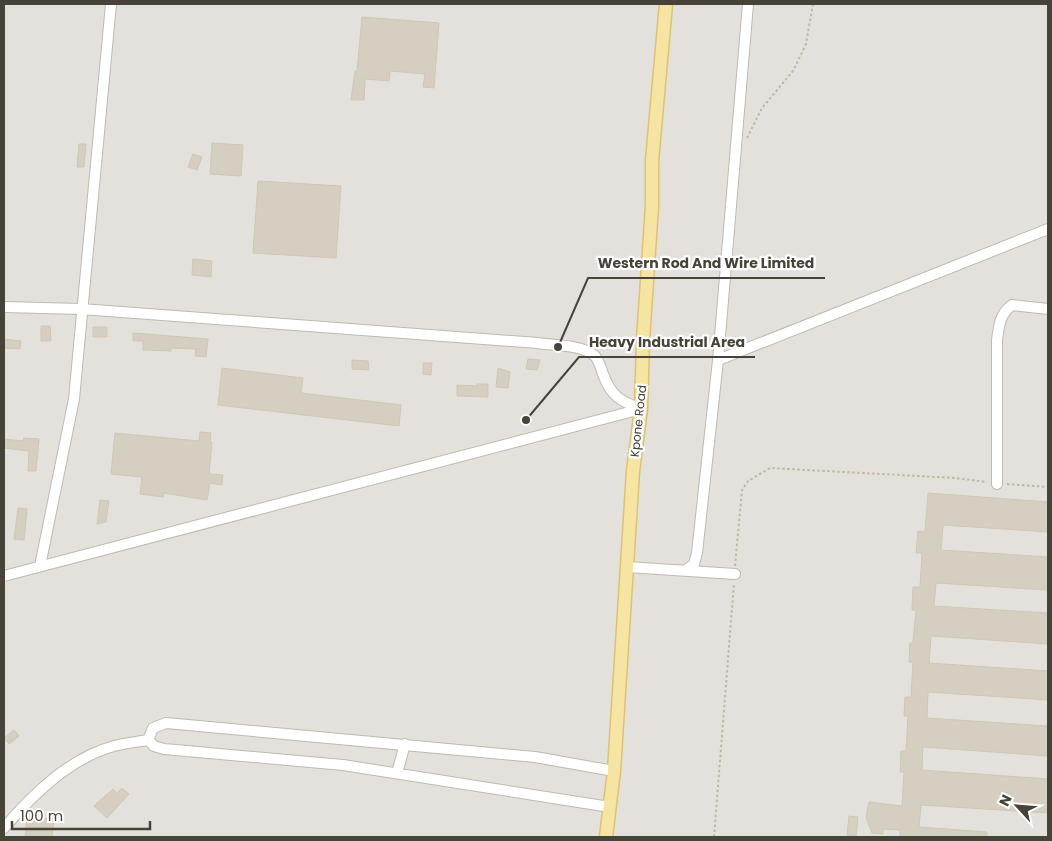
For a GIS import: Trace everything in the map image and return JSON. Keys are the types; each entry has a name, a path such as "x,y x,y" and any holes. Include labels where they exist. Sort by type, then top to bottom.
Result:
{"main road":[{"name":"Kpone Road","path":"606,837 614,771 634,463 641,409 643,340 652,206 652,161 666,4"}],"street":[{"path":"40,566 74,399 111,4"},
{"path":"686,570 694,564 697,553 718,360 748,4"},
{"path":"718,360 1048,229"},
{"path":"997,484 997,340 1000,322 1004,311 1012,305 1048,309"},
{"path":"4,307 81,309 538,343 580,349 598,360 611,392 626,403 641,409"},
{"path":"4,576 641,409"},
{"path":"627,567 735,574"},
{"path":"148,740 154,728 166,723 535,757 614,771"},
{"path":"148,740 154,746 164,749 397,772 610,807"},
{"path":"4,828 25,803 76,763 113,746 148,740"},
{"path":"397,772 405,744"}],"path":[{"path":"734,157 748,136 762,108 793,71 806,44 812,4"},
{"path":"714,837 742,490 748,481 770,468 954,478 997,484 1048,487"}],"shaded area":[{"path":"4,4 1048,4 1048,837 4,837"}],"building":[{"path":"362,17 439,23 434,88 423,87 425,74 390,71 389,81 365,79 364,100 351,100 355,71 357,71"},
{"path":"212,143 243,145 241,176 210,174"},
{"path":"79,144 86,144 84,167 77,167"},
{"path":"193,154 202,157 197,170 188,167"},
{"path":"258,181 341,186 336,258 253,253"},
{"path":"193,259 212,261 211,277 192,275"},
{"path":"41,326 50,326 51,341 41,341"},
{"path":"93,327 107,327 107,337 93,337"},
{"path":"133,333 208,339 206,357 195,356 196,349 171,348 171,351 143,350 143,341 133,341"},
{"path":"4,339 21,341 20,349 4,348"},
{"path":"528,359 540,360 537,370 526,369"},
{"path":"352,360 368,361 369,370 352,369"},
{"path":"423,363 432,363 431,375 423,374"},
{"path":"222,368 303,378 301,393 401,405 399,426 218,405"},
{"path":"498,368 510,372 508,388 496,387"},
{"path":"477,384 488,384 488,397 457,396 457,385 477,386"},
{"path":"200,432 211,433 209,474 223,475 222,485 210,483 207,500 164,493 163,497 140,494 142,477 111,474 115,433 199,441"},
{"path":"24,438 39,439 36,471 28,471 29,451 4,448 4,439 23,441"},
{"path":"928,493 1048,502 1048,532 943,525 941,550 1048,557 1048,590 936,583 934,606 1048,613 1048,644 931,636 929,663 1048,671 1048,700 928,692 927,718 1048,726 1048,756 923,747 922,770 1048,779 1048,813 921,805 919,827 987,832 987,837 900,837 900,830 883,829 883,834 872,833 866,817 869,802 902,806 904,772 900,772 901,751 906,751 908,716 904,716 905,697 911,697 913,662 909,662 910,643 913,643 916,610 912,610 913,587 920,587 922,553 916,553 918,531 925,532"},
{"path":"100,500 109,501 106,522 97,524"},
{"path":"18,508 27,509 24,540 14,539"},
{"path":"14,730 19,736 9,744 4,738"},
{"path":"122,788 129,794 107,818 94,806 113,789 117,793"},
{"path":"27,816 54,819 52,837 25,837"},
{"path":"849,816 858,817 856,836 847,835"}],"place":[{"name":"Western Rod And Wire Limited","path":"558,347"},
{"name":"Heavy Industrial Area","path":"526,420"}]}
